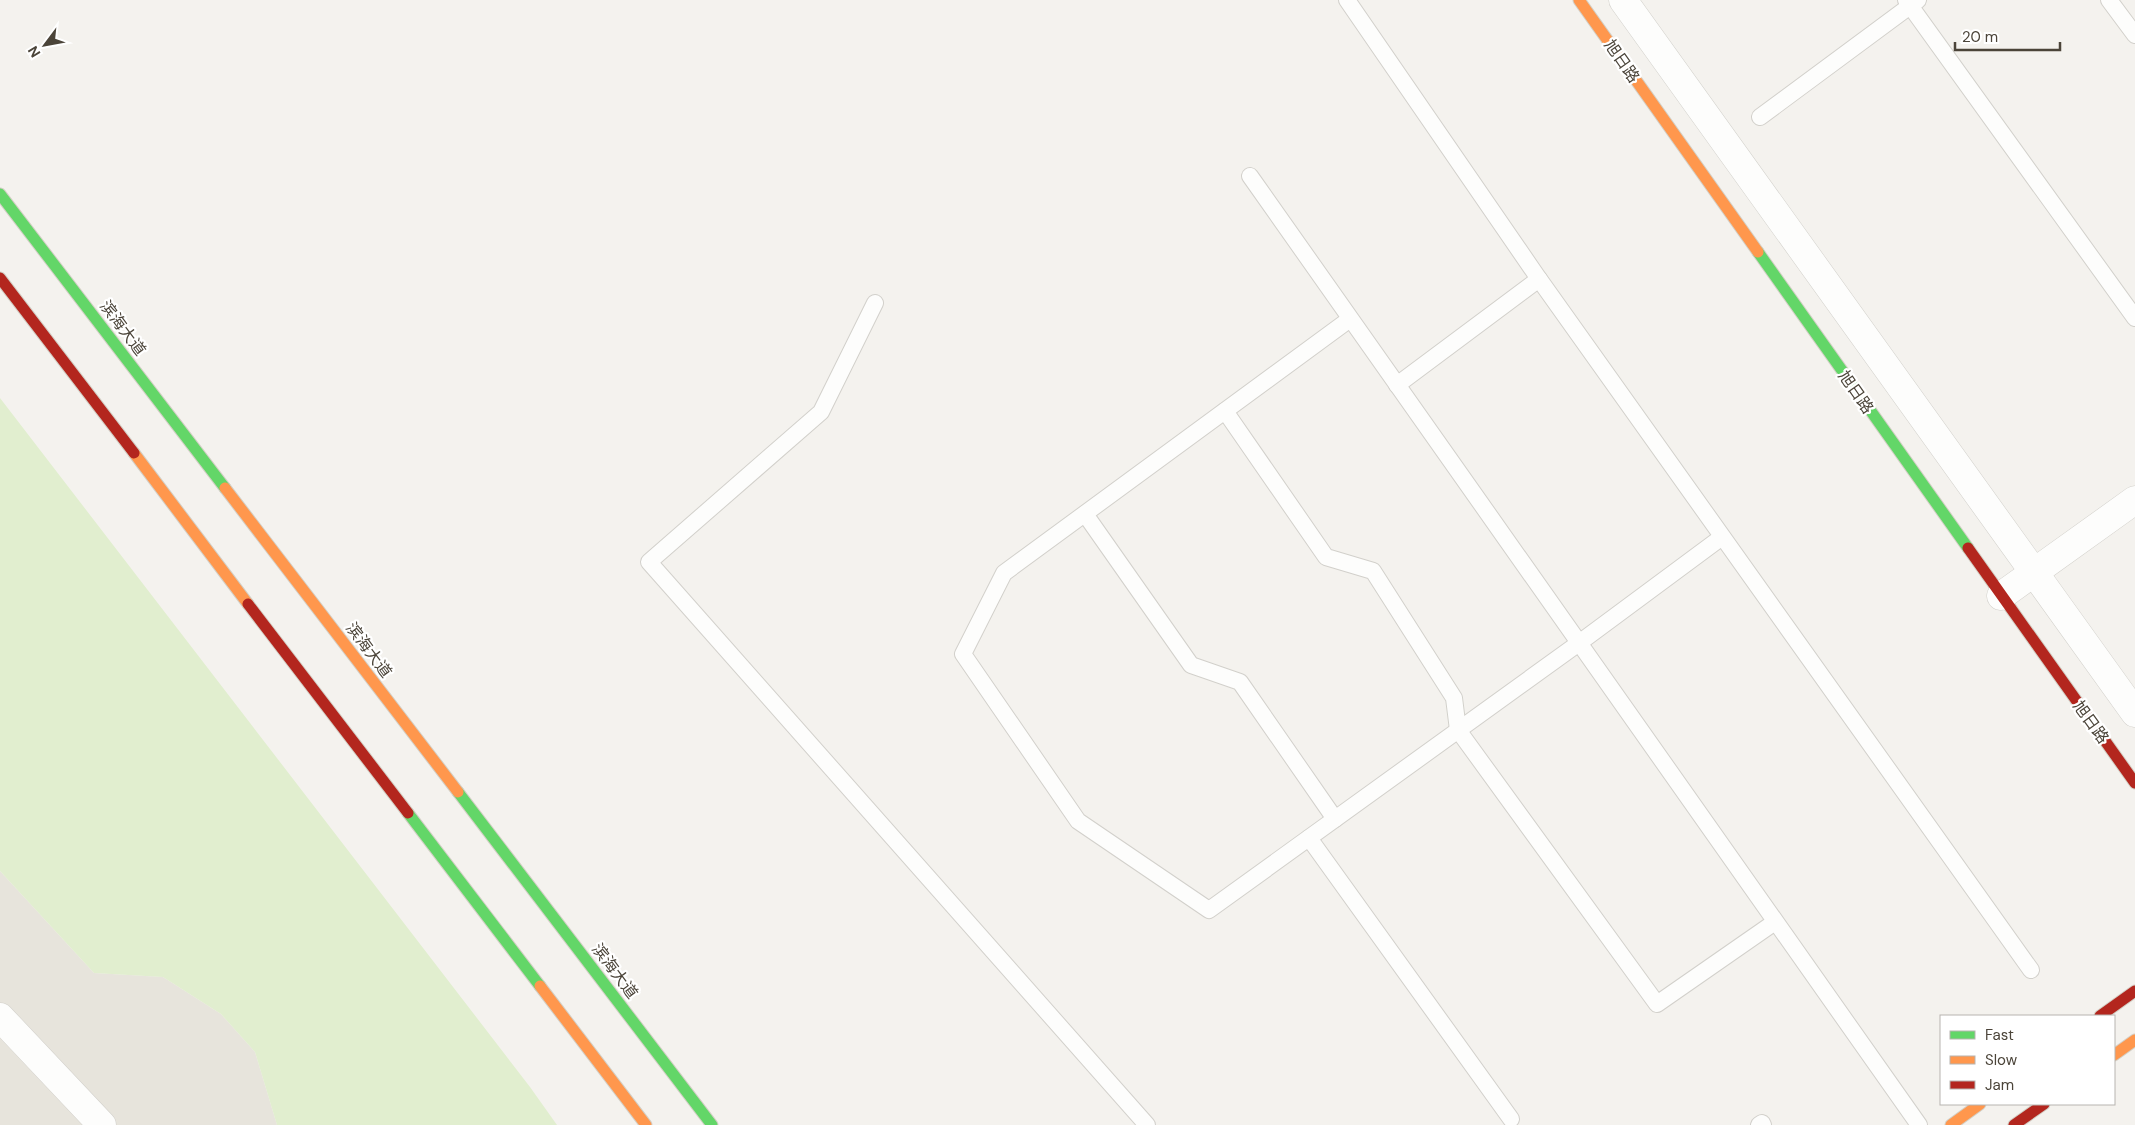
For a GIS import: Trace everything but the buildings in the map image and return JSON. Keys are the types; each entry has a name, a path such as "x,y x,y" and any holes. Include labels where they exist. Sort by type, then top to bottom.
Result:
{"main road":[{"name":"旭日路","path":"1579,0 2135,783"},
{"name":"滨海大道","path":"0,194 712,1125"},
{"path":"0,278 646,1125"},
{"path":"2101,1015 2135,991"},
{"path":"2115,1054 2135,1040"},
{"path":"1951,1125 1979,1105"},
{"path":"2014,1125 2043,1105"}],"street":[{"path":"1623,0 2135,713"},
{"path":"2001,596 2135,500"},
{"path":"0,1017 102,1125"}],"lane":[{"path":"1347,0 1539,279 2031,970"},
{"path":"2108,0 2135,35"},
{"path":"1760,117 1911,2 2135,318"},
{"path":"1250,176 1920,1125"},
{"path":"1397,385 1539,279"},
{"path":"876,303 821,412 649,562 1147,1125"},
{"path":"1350,319 1004,573 962,654 1078,822 1209,910 1579,643 1722,537"},
{"path":"1225,411 1326,557 1373,571 1454,698 1458,730 1657,1004 1775,922"},
{"path":"1085,514 1191,665 1240,682 1335,819"},
{"path":"1309,838 1511,1119"}],"shaded area":[{"path":"0,871 94,973 163,977 221,1014 255,1052 277,1125 0,1125"}],"green space":[{"path":"0,398 530,1087 557,1125 277,1125 255,1052 221,1014 163,977 94,973 0,871"}],"traffic: fast":[{"path":"0,194 225,488"},
{"path":"1758,252 1968,548"},
{"path":"458,792 712,1125"},
{"path":"408,813 540,986"}],"traffic: slow":[{"path":"1579,0 1758,252"},
{"path":"134,453 248,604"},
{"path":"225,488 458,792"},
{"path":"540,986 646,1125"},
{"path":"2115,1054 2135,1040"},
{"path":"1951,1125 1979,1105"}],"traffic: jam":[{"path":"0,278 134,453"},
{"path":"1968,548 2135,783"},
{"path":"248,604 408,813"},
{"path":"2101,1015 2135,991"},
{"path":"2014,1125 2043,1105"}]}
